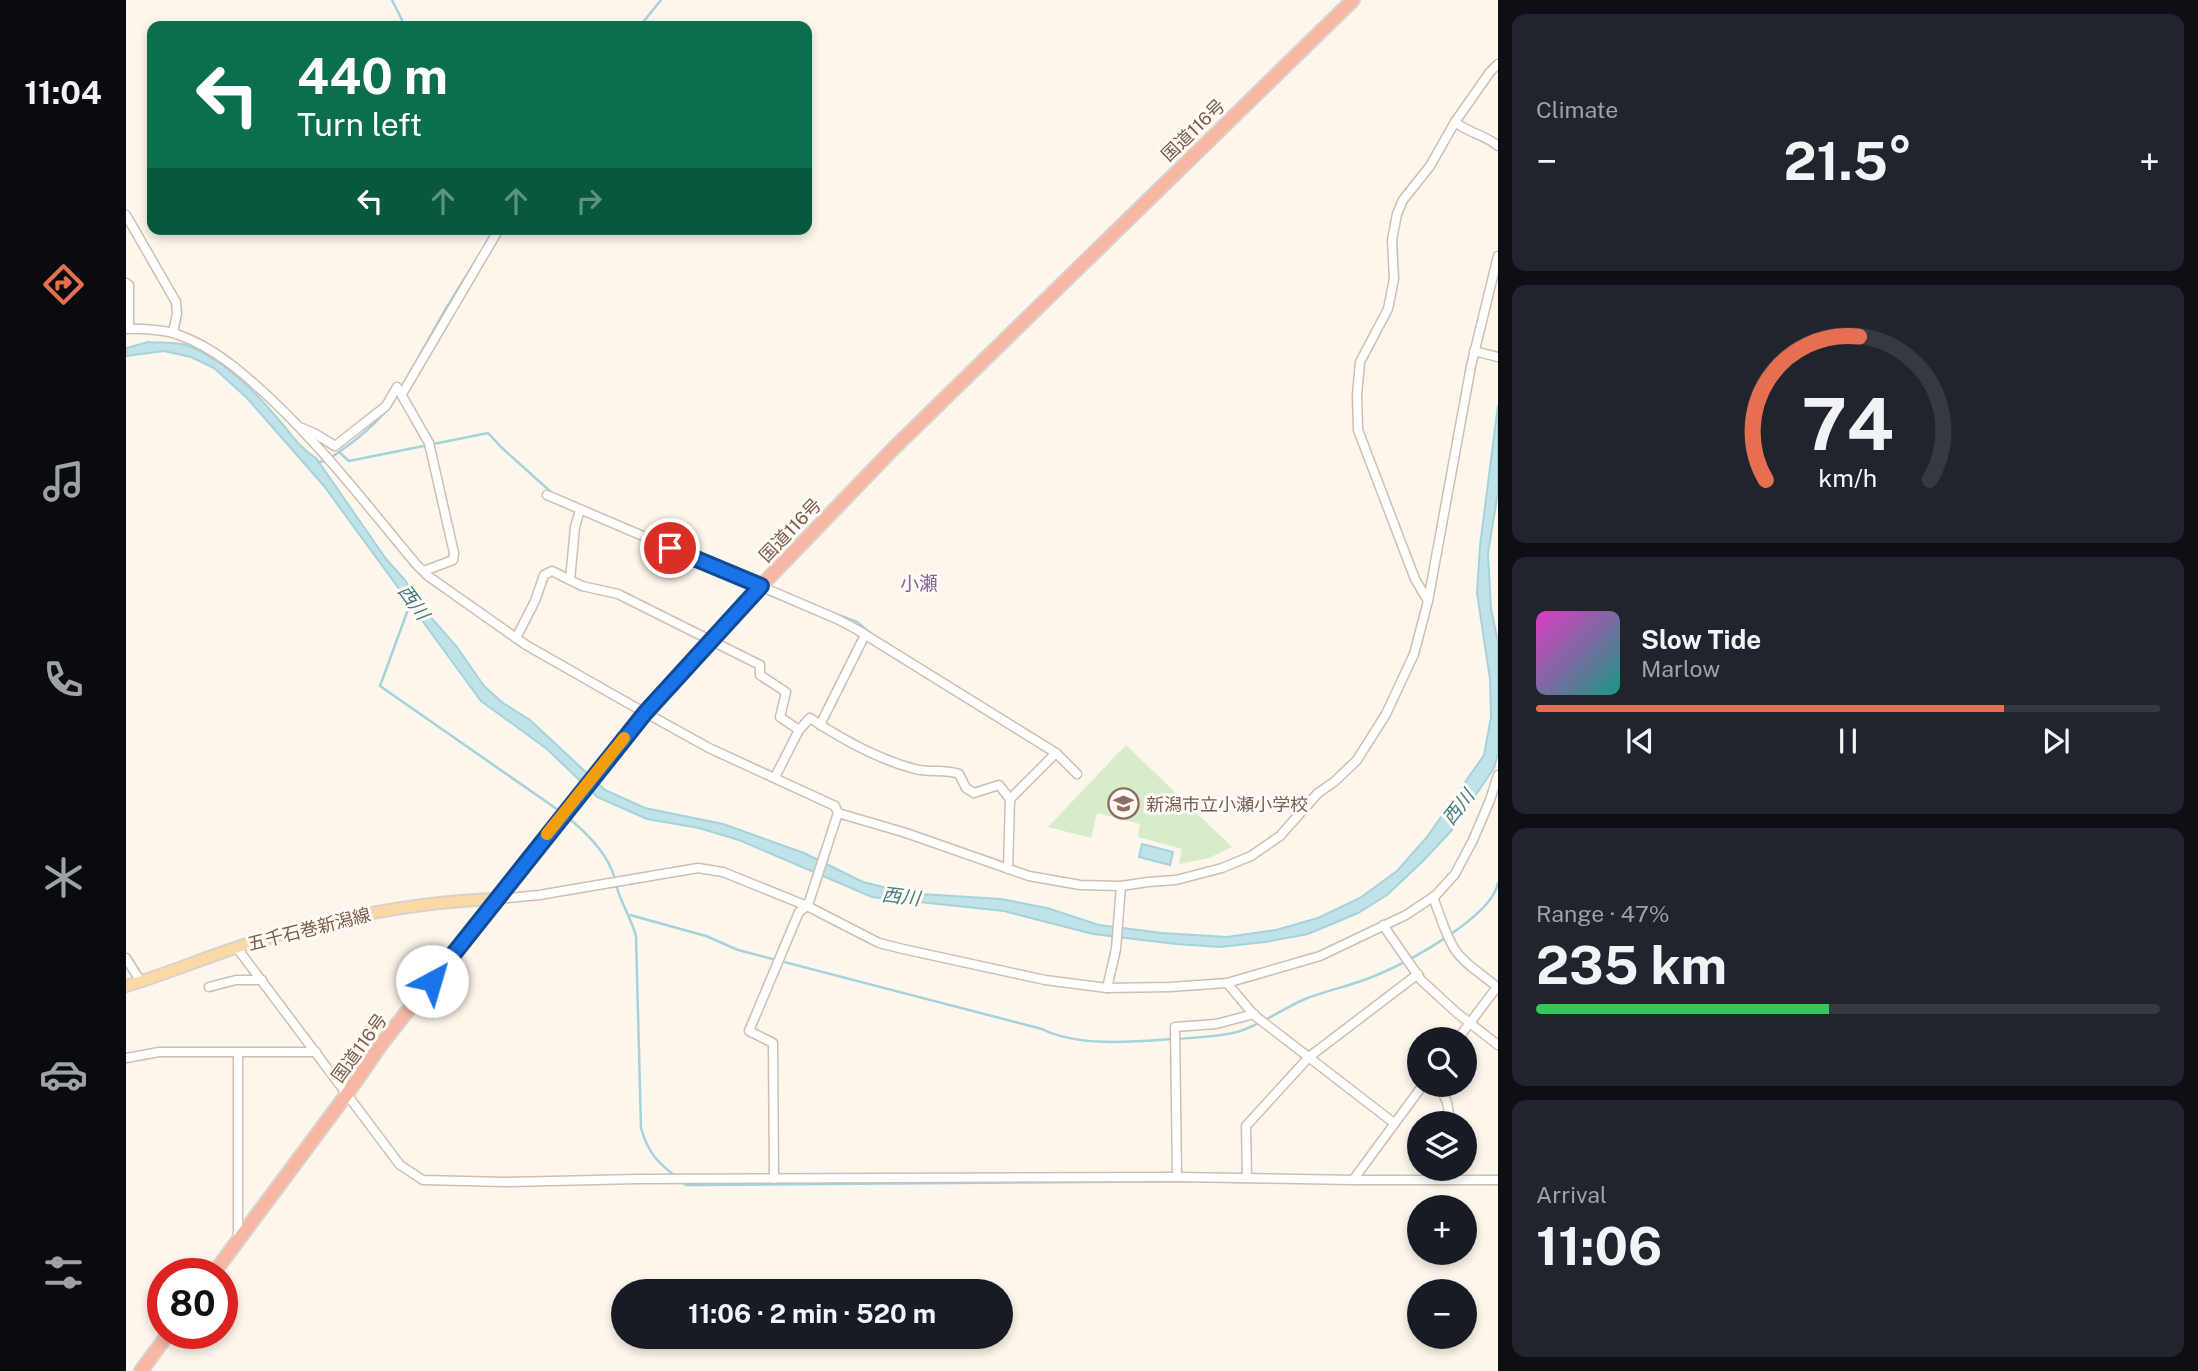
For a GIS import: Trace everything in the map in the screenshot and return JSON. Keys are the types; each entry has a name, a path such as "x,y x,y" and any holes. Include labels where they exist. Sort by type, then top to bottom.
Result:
{"highway":[{"name":"国道116号","path":"224,1258 383,1042 645,713 892,449 1353,0"},
{"path":"141,1371 157,1349"}],"main road":[{"name":"五千石巻新潟線","path":"126,986 237,948 371,913 475,899 498,899"}],"street":[{"path":"1428,601 1415,579 1358,429 1360,362 1388,309 1394,279 1392,240 1403,200 1430,166 1455,122 1498,64"},
{"path":"1455,122 1498,146"},
{"path":"126,215 176,302 177,314 173,332"},
{"path":"402,394 495,235"},
{"path":"838,813 906,833 1029,876 1080,885 1121,886 1176,880 1222,868 1251,856 1280,836 1318,793 1345,772 1366,748 1414,654 1428,601 1474,351 1498,256"},
{"path":"126,283 129,285 128,329 173,332 238,368 301,428 335,465 424,571 453,595 526,645 645,713 709,748 835,806 838,813 816,883 807,906 799,912 749,1031 773,1043 774,1179"},
{"path":"1474,351 1498,357"},
{"path":"301,428 335,446 386,406 397,387 429,443 454,553 453,560 424,571"},
{"path":"547,495 831,616 1056,753 1077,774"},
{"path":"570,580 575,527 580,510"},
{"path":"516,638 535,601 544,575 552,572 582,586 618,594 760,665 760,675 786,692 780,718 799,730"},
{"path":"820,725 866,635"},
{"path":"775,777 799,730 810,718 841,738 890,763 921,771 959,774 966,788 974,793 999,785 1010,799 1008,869"},
{"path":"1010,799 1056,753"},
{"path":"498,899 539,895 698,868 723,872 807,906 879,943 903,949 1045,979 1107,988 1227,983 1320,956 1406,915 1433,897 1455,874 1486,810 1498,775"},
{"path":"1107,988 1116,943 1121,886"},
{"path":"1433,897 1456,951 1470,966 1498,987 1467,1027"},
{"path":"1383,925 1418,974 1470,1023 1498,1045"},
{"path":"237,948 400,1165 423,1180 506,1182 1247,1177 1407,1180"},
{"path":"126,957 141,982"},
{"path":"1247,1177 1246,1126 1309,1057 1418,974"},
{"path":"209,987 236,979 262,980"},
{"path":"1227,983 1245,1006 1394,1123"},
{"path":"1177,1177 1175,1027 1216,1024 1254,1013"},
{"path":"126,1058 159,1052 316,1052"},
{"path":"238,1052 238,1239"},
{"path":"1353,1181 1414,1097"},
{"path":"1477,1180 1498,1180"}],"green space":[{"path":"1126,745 1232,847 1209,858 1179,864 1182,849 1138,837 1140,824 1097,813 1091,838 1048,827"}],"water":[{"name":"西川","path":"148,342 186,345 225,366 248,386 300,445 316,458 386,559 405,580 420,605 457,647 484,686 503,703 530,720 605,790 645,808 723,824 804,853 863,882 883,887 917,891 921,894 1001,899 1047,908 1099,925 1227,937 1276,930 1318,918 1360,898 1397,871 1427,837 1484,755 1491,717 1490,679 1477,593 1480,546 1498,405 1498,492 1488,553 1491,609 1498,642 1498,753 1494,768 1451,831 1387,895 1358,913 1308,934 1220,947 1176,944 1093,934 1004,911 872,897 739,840 699,828 647,819 597,797 547,749 481,701 324,486 247,398 214,368 191,357 164,351 126,356 126,348"},
{"path":"1142,844 1173,852 1170,865 1139,857"}],"waterway":[{"path":"392,0 402,21"},
{"path":"644,21 661,0"},
{"path":"410,372 476,260"},
{"path":"318,462 326,461 366,431 399,393"},
{"path":"339,452 349,461 488,433 551,492"},
{"name":"西川","path":"410,604 380,686 561,812"},
{"path":"815,606 857,622 874,636"},
{"path":"566,816 602,852 615,879"},
{"path":"1178,1039 1237,1032 1305,999 1391,969 1465,924 1481,910 1498,883"},
{"path":"616,885 636,936 641,1128 653,1155 675,1176"},
{"path":"630,915 706,936 738,950 1072,1039 1105,1042 1172,1039"},
{"path":"680,1181 686,1185 1218,1181"},
{"path":"1232,1182 1439,1184"},
{"path":"1484,1184 1498,1184"}],"slow traffic":[{"path":"547,834 624,738"}],"place":[{"name":"新潟市立小瀬小学校","path":"1123,804"}],"district":[{"name":"小瀬","path":"919,583"}],"route":[{"path":"432,981 645,713 761,586 670,548"}]}
